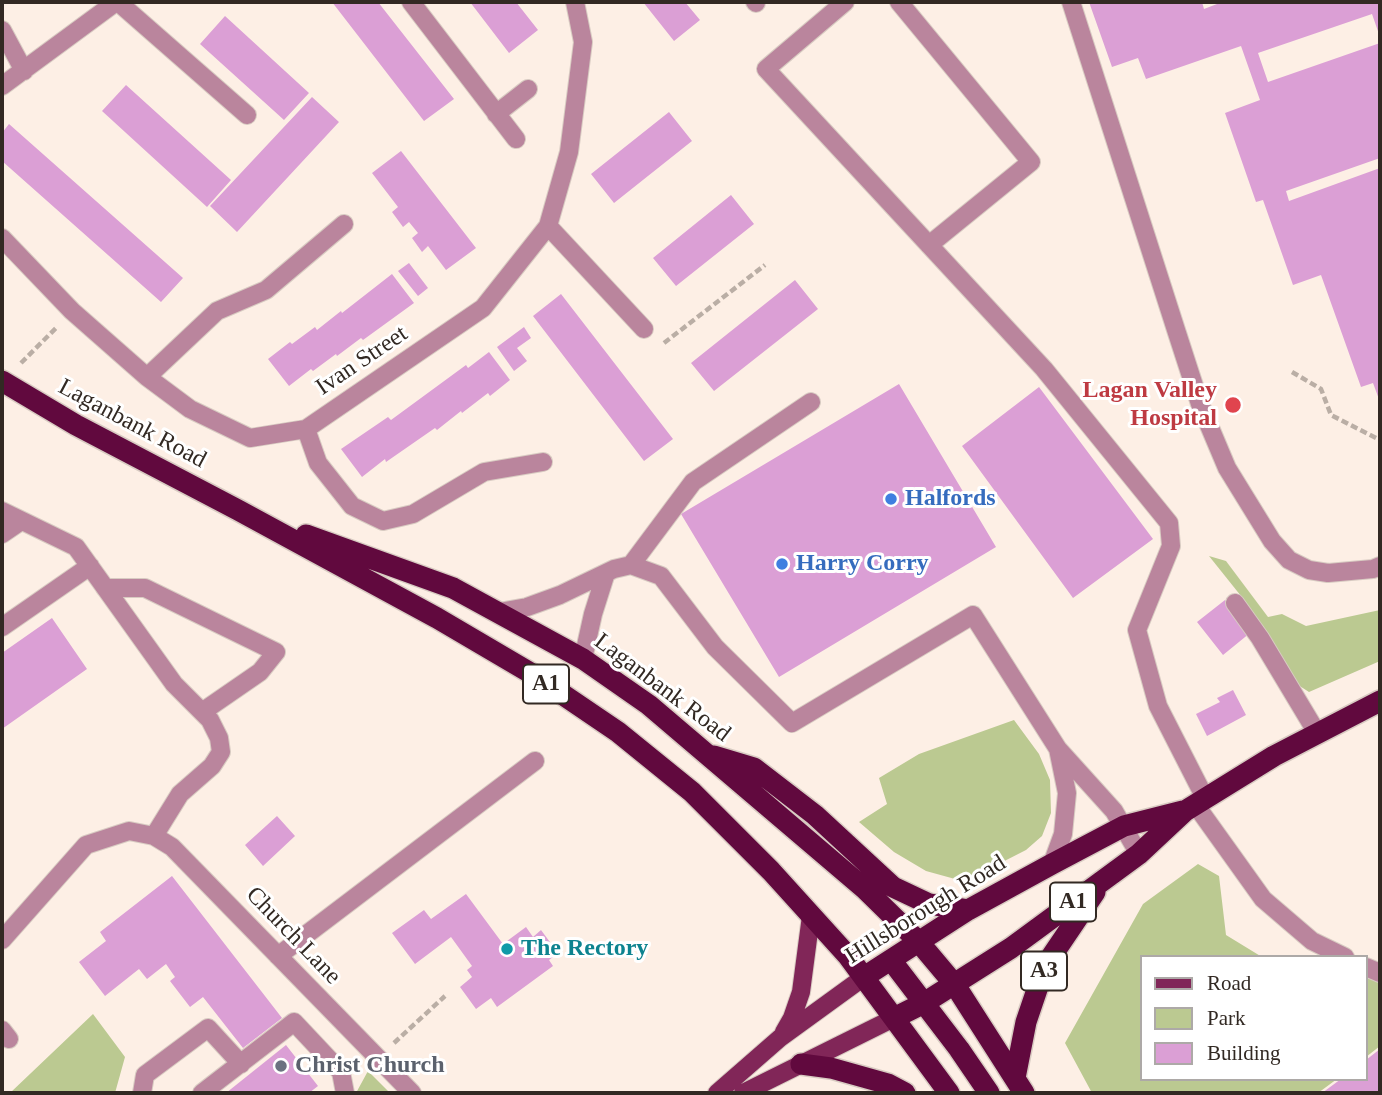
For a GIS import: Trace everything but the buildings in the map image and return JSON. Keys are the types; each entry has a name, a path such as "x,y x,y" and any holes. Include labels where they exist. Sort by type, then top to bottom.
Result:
{"highway":[{"name":"Laganbank Road","path":"2,382 76,425 437,618 523,669 618,732 692,792 771,871 848,956 949,1093"},
{"name":"Laganbank Road","path":"238,510 453,589 583,659 649,705 865,889 918,941 955,985"},
{"name":"Hillsborough Road","path":"894,1018 955,985 1011,948 1139,854 1195,805 1317,733 1380,701"},
{"name":"A1","path":"705,753 754,768 815,815 893,887 929,904 968,910"},
{"name":"Hillsborough Road","path":"864,977 968,910 1124,826 1195,805"},
{"name":"A3","path":"1019,1085 1026,1022 1045,966 1104,879"},
{"path":"891,960 975,1070 989,1093"},
{"name":"A3","path":"955,985 1019,1085"},
{"path":"801,1064 831,1068 888,1084 905,1093"}],"main road":[{"path":"780,1038 792,1018 801,992 811,916"},
{"name":"Hillsborough Road","path":"717,1093 780,1038 864,977"},
{"name":"Hillsborough Road","path":"744,1093 894,1018"}],"street":[{"path":"2,86 117,2 247,115"},
{"path":"411,2 516,139"},
{"name":"Ivan Street","path":"2,238 72,312 147,377 190,409 250,438 306,429 483,308 548,226 569,152 583,42 575,2"},
{"path":"845,2 766,69 1044,369 1170,523 1171,546 1137,630 1158,706 1195,805 1263,899 1312,941 1341,955"},
{"path":"899,2 1031,162 929,245"},
{"path":"1072,2 1200,404 1227,468 1272,541 1289,561 1309,570 1328,573 1380,566"},
{"path":"2,30 24,71"},
{"path":"496,114 528,89"},
{"path":"147,377 217,311 266,290 344,224"},
{"path":"548,226 644,329"},
{"path":"499,612 527,607 631,565 693,482 811,402"},
{"path":"306,429 318,463 352,506 383,521 413,514 484,472 543,462"},
{"path":"2,511 76,547 174,684 210,720 219,738 221,752 212,766 180,794 154,836"},
{"path":"2,534 21,521"},
{"path":"631,565 661,576 715,647 792,723 973,615 1058,748 1114,811 1139,854"},
{"path":"2,627 90,566"},
{"path":"583,659 606,573"},
{"path":"105,588 145,588 276,652 260,672 202,712"},
{"path":"1235,603 1260,638 1317,733"},
{"path":"1052,864 1063,834 1067,793 1058,748"},
{"path":"278,956 535,761"},
{"name":"Church Lane","path":"2,940 86,845 129,831 154,836 172,847 412,1093"},
{"path":"202,1093 294,1022 341,1072 345,1093"},
{"path":"142,1093 145,1075 208,1027 241,1064"}],"path":[{"path":"644,329 651,354 765,265"},
{"path":"2,382 72,312"},
{"path":"1292,372 1321,389 1331,415 1380,440"},
{"path":"379,1058 445,996"}],"green space":[{"path":"1209,556 1226,561 1268,617 1282,614 1306,626 1380,610 1380,661 1309,692 1295,683 1241,596"},
{"path":"1014,720 1039,754 1050,780 1051,813 1042,836 1026,850 979,874 955,879 926,871 894,852 859,822 887,804 879,778 919,754"},
{"path":"1198,864 1219,876 1226,935 1259,955 1140,955 1140,1081 1334,1081 1318,1093 1092,1093 1065,1043 1143,904"},
{"path":"1368,978 1380,983 1380,1046 1368,1055"},
{"path":"93,1014 125,1057 115,1093 10,1093"},
{"path":"368,1071 390,1093 356,1093"}],"place":[{"name":"Lagan Valley Hospital","path":"1233,405"},
{"name":"Halfords","path":"891,499"},
{"name":"Harry Corry","path":"782,564"},
{"name":"The Rectory","path":"507,949"},
{"name":"Christ Church","path":"281,1066"}]}
